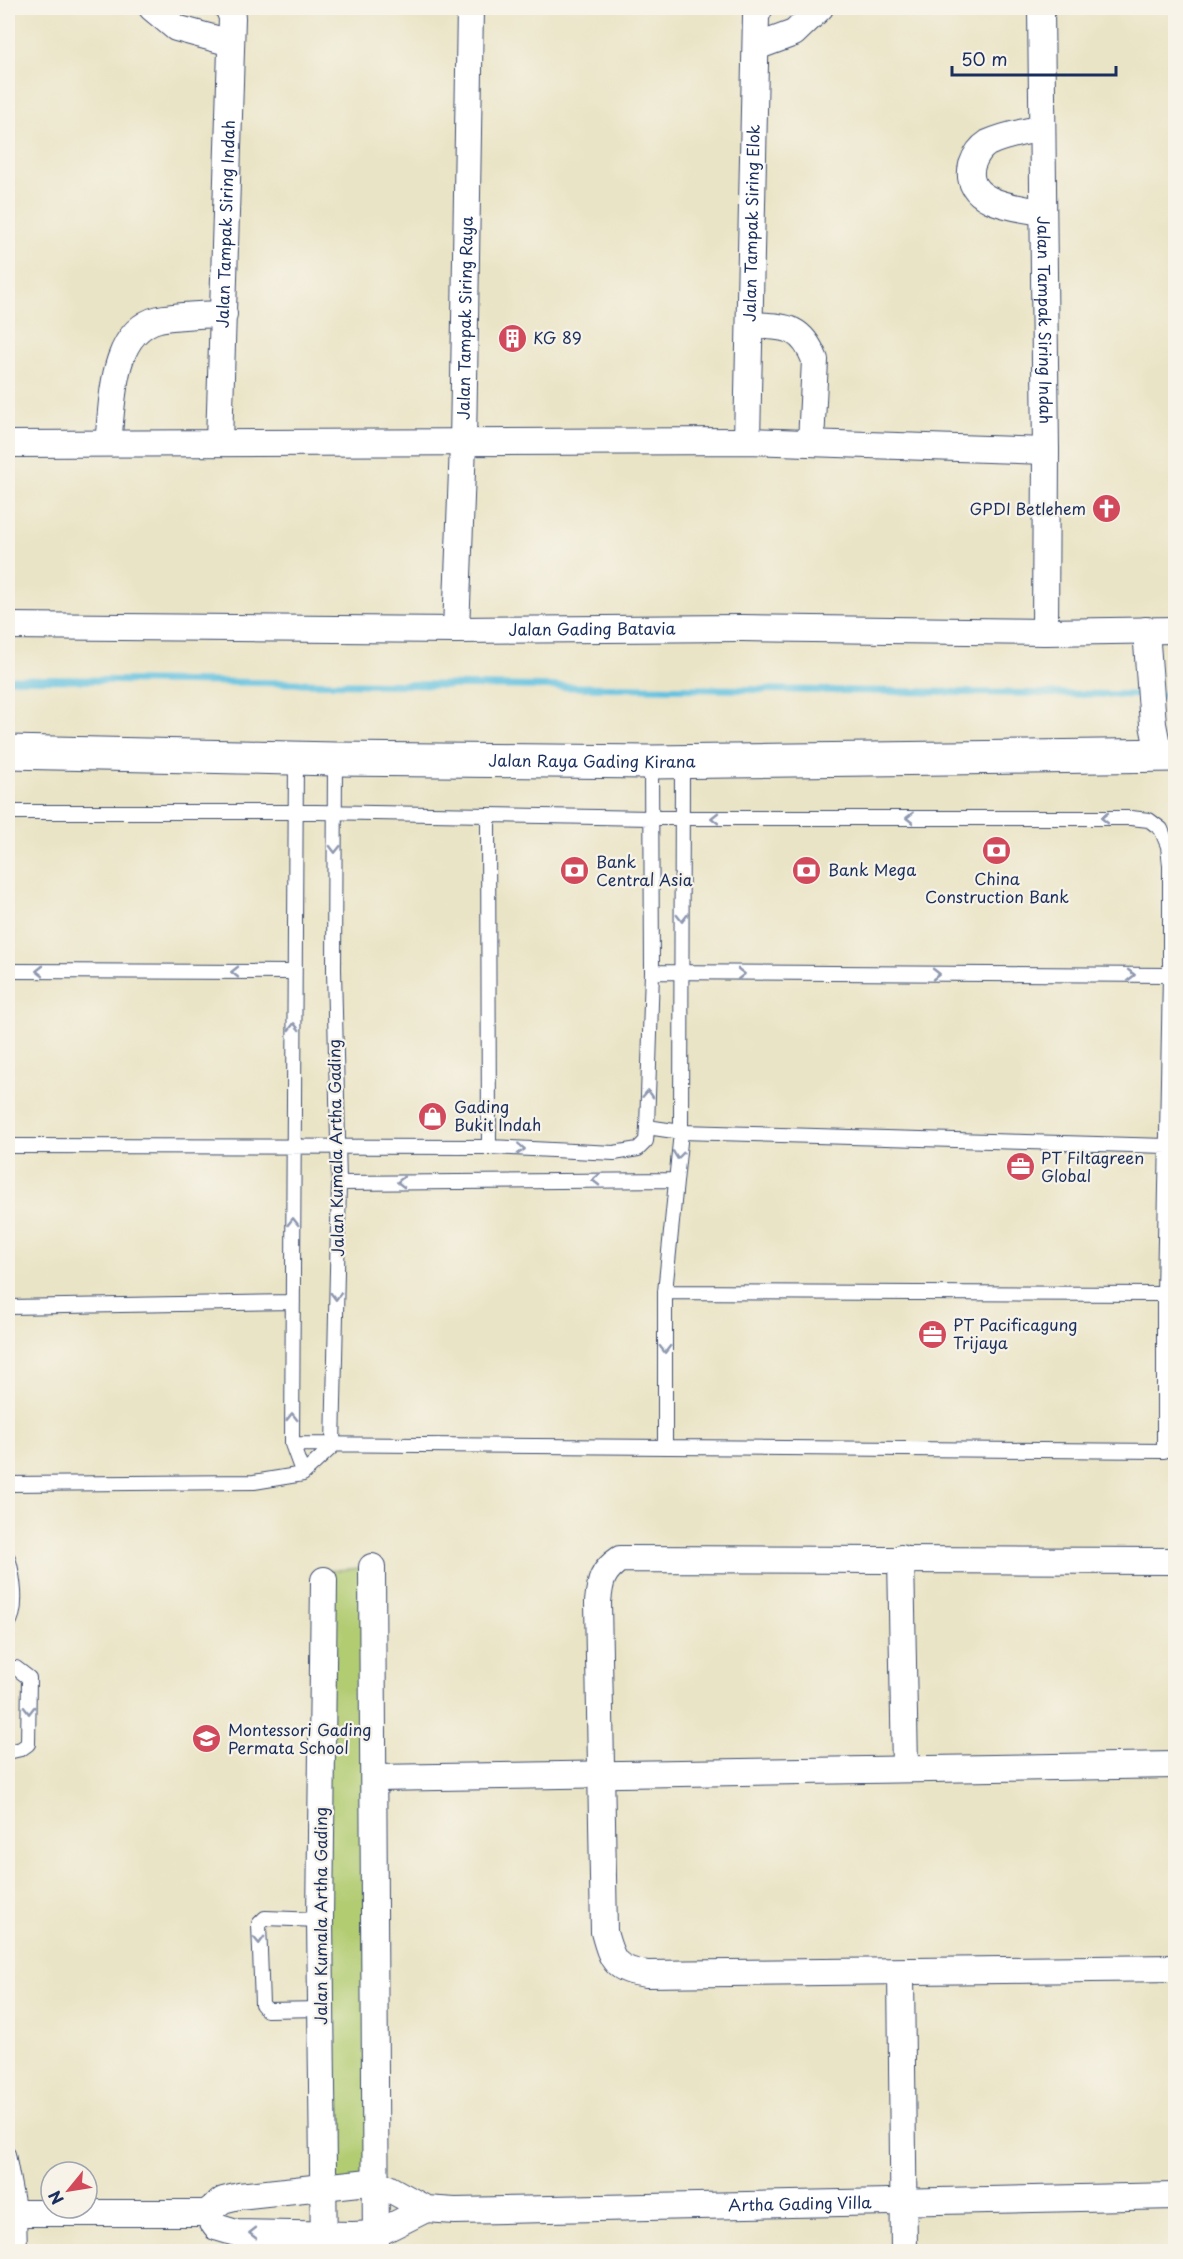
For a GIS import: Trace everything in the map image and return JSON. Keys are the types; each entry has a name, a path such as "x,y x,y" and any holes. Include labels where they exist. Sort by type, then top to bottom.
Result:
{"street":[{"path":"152,8 176,28 231,43"},
{"name":"Jalan Tampak Siring Indah","path":"219,442 232,17 228,8"},
{"name":"Jalan Tampak Siring Raya","path":"456,630 463,444 470,8"},
{"name":"Jalan Tampak Siring Elok","path":"747,441 756,15 760,8"},
{"path":"756,47 794,33 820,8"},
{"name":"Jalan Tampak Siring Indah","path":"1041,8 1046,451 1045,632"},
{"path":"1042,128 987,144 975,156 971,169 975,186 985,198 1005,206 1043,212"},
{"path":"108,443 116,373 126,346 138,330 158,320 224,314"},
{"path":"750,325 788,327 801,335 810,348 815,360 811,443"},
{"path":"8,444 219,442 463,444 747,441 1046,451"},
{"name":"Jalan Gading Batavia","path":"8,626 456,630 742,627 1045,632 1147,641 1176,630"},
{"path":"1147,641 1162,745"},
{"name":"Jalan Raya Gading Kirana","path":"8,752 336,759 666,762 1162,745"},
{"path":"1176,1561 901,1558 620,1559 607,1567 601,1578 598,1602 604,1932 616,1964 629,1972 647,1974 1176,1968"},
{"path":"901,1558 905,1768"},
{"path":"206,2213 216,2226 236,2233 324,2243 376,2243 372,1567"},
{"name":"Jalan Kumala Artha Gading","path":"324,1580 320,1920 324,2243"},
{"path":"375,1778 1176,1765"},
{"path":"901,1971 904,2252"},
{"path":"14,2213 206,2213 223,2200 239,2196 374,2182"},
{"name":"Artha Gading Villa","path":"374,2182 426,2209 1176,2196"},
{"name":"Artha Gading Villa","path":"376,2243 426,2209"}],"lane":[{"path":"296,758 292,1444 303,1474"},
{"name":"Jalan Kumala Artha Gading","path":"333,1446 339,1183 336,1146 336,759"},
{"path":"665,1447 665,1292 681,1132 682,974 682,818 666,762"},
{"path":"8,1146 489,1147 626,1153 638,1149 646,1141 647,1127 652,972 651,818 666,762"},
{"path":"8,812 294,812 651,818 1149,820 1161,829 1168,846 1170,975 1164,1294 1164,1451 292,1444"},
{"path":"488,816 489,1147"},
{"path":"8,971 294,972"},
{"path":"652,972 682,974 1170,975"},
{"path":"647,1127 681,1132 1167,1146"},
{"path":"339,1183 675,1180"},
{"path":"665,1292 1164,1294"},
{"path":"8,1307 293,1302"},
{"path":"8,1484 254,1482 303,1474 333,1446"},
{"path":"8,1558 13,1604 8,1624"},
{"path":"8,1668 16,1668 29,1678 28,1744 21,1749 8,1752"},
{"path":"320,1920 265,1918 259,1924 262,2004 267,2010 321,2009"},
{"path":"8,2154 20,2252"}],"green space":[{"path":"372,1567 374,2182 322,2186 316,1572"}],"waterway":[{"path":"8,679 1145,695"},
{"path":"1156,695 1176,695"}],"place":[{"name":"KG 89","path":"512,338"},
{"name":"GPDI Betlehem","path":"1107,509"},
{"name":"China Construction Bank","path":"997,851"},
{"name":"Bank Mega","path":"807,870"},
{"name":"Bank Central Asia","path":"575,871"},
{"name":"Gading Bukit Indah","path":"433,1116"},
{"name":"PT Filtagreen Global","path":"1020,1167"},
{"name":"PT Pacificagung Trijaya","path":"932,1334"},
{"name":"Montessori Gading Permata School","path":"207,1739"}]}
